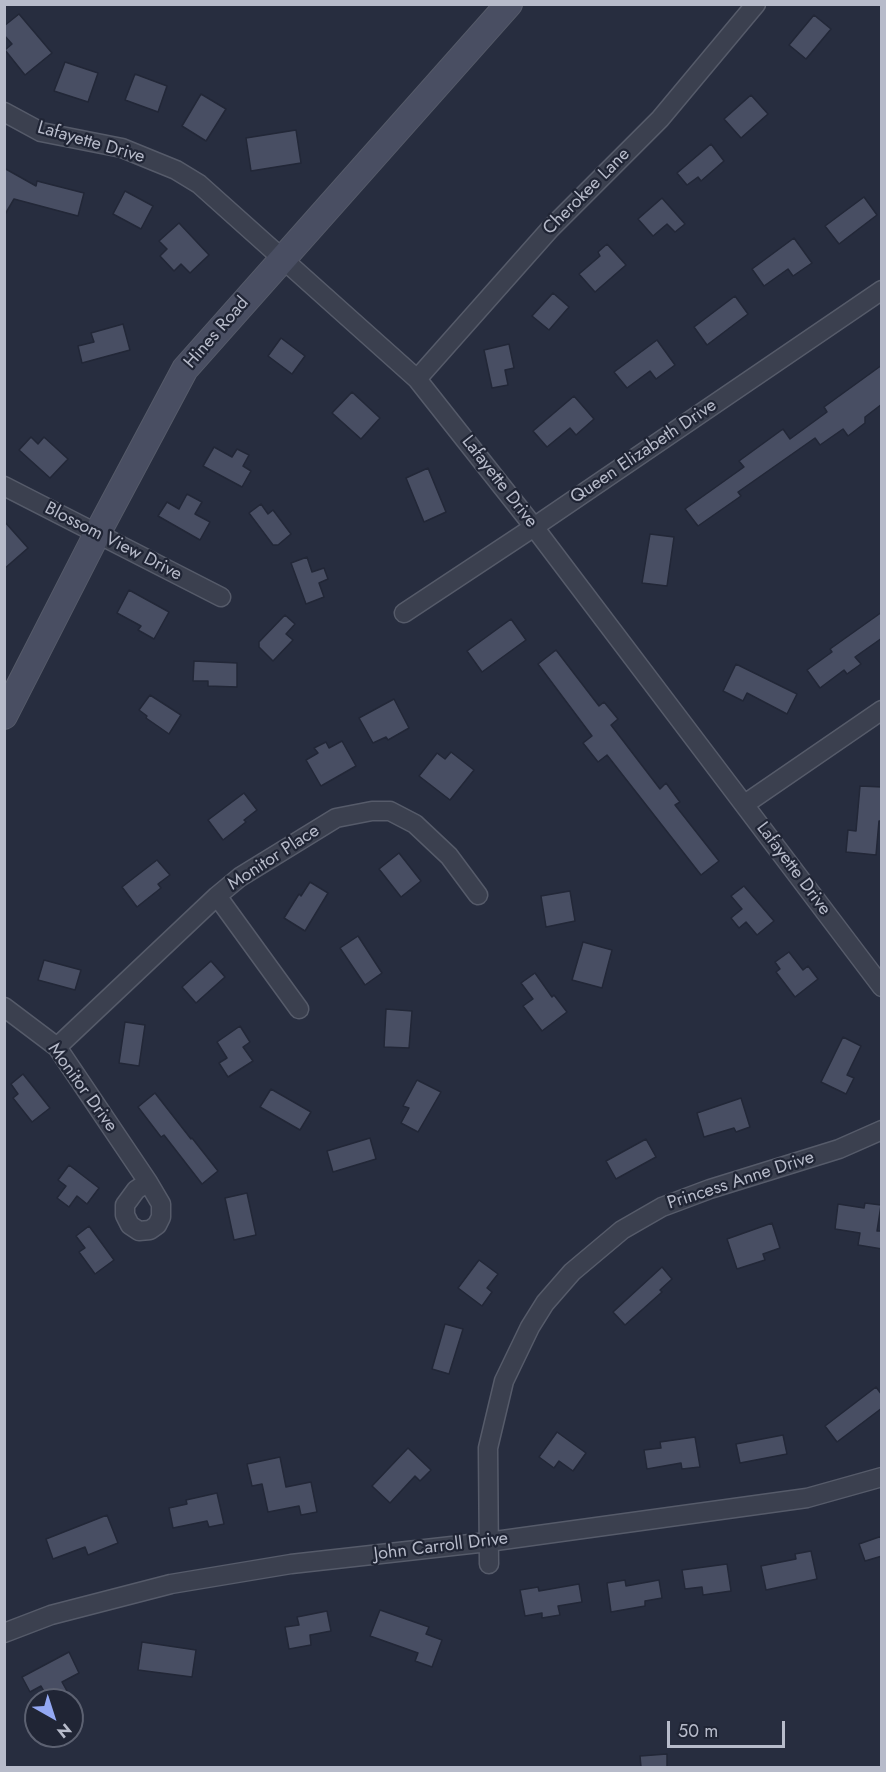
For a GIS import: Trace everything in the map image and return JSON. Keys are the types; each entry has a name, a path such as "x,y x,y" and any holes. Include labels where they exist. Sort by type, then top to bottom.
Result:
{"street":[{"name":"Hines Road","path":"4,716 185,369 509,4"},
{"name":"Cherokee Lane","path":"417,379 550,229 660,119 756,4"},
{"name":"Lafayette Drive","path":"4,112 41,132 122,148 176,170 199,184 417,379 534,527 882,987"},
{"name":"Queen Elizabeth Drive","path":"404,613 882,290"},
{"name":"Blossom View Drive","path":"4,486 221,597"},
{"path":"745,804 882,710"},
{"name":"Monitor Place","path":"57,1047 240,877 336,818 372,811 390,811 415,824 449,856 478,895"},
{"path":"217,896 299,1009"},
{"name":"Monitor Drive","path":"4,1007 57,1047 148,1182"},
{"name":"Princess Anne Drive","path":"489,1564 488,1448 504,1381 530,1327 545,1303 572,1272 622,1230 662,1208 710,1189 838,1149 882,1130"},
{"name":"John Carroll Drive","path":"4,1633 51,1615 171,1584 291,1564 488,1542 807,1498 882,1477"}],"building":[{"path":"19,14 52,53 25,75 5,50 12,44 4,35 4,26"},
{"path":"814,15 831,29 806,59 789,45"},
{"path":"65,62 98,73 88,102 54,91"},
{"path":"135,74 167,86 158,112 125,100"},
{"path":"201,94 226,109 206,141 182,126"},
{"path":"751,95 768,114 741,138 724,119"},
{"path":"296,130 301,163 251,171 246,138"},
{"path":"711,144 724,161 701,181 698,177 687,185 677,173"},
{"path":"4,168 36,186 37,181 84,193 78,216 14,199 4,216"},
{"path":"125,191 153,206 141,229 113,214"},
{"path":"864,197 877,215 839,244 825,226"},
{"path":"662,198 685,224 675,232 667,224 653,236 638,219"},
{"path":"179,223 209,255 190,273 181,264 174,271 160,256 167,249 159,241"},
{"path":"794,238 812,263 793,276 788,269 764,286 752,269"},
{"path":"607,244 626,265 595,292 579,274 600,256 598,252"},
{"path":"553,293 569,307 549,330 532,316"},
{"path":"735,296 748,314 707,345 694,327"},
{"path":"123,324 130,350 82,363 78,346 94,342 91,333"},
{"path":"281,338 305,356 292,374 268,356"},
{"path":"657,340 675,365 656,379 650,371 627,388 614,372"},
{"path":"509,344 514,368 505,370 508,385 492,388 484,350"},
{"path":"882,365 882,404 865,417 865,423 848,436 843,429 820,445 815,438 738,492 741,496 698,526 685,509 744,467 739,461 783,429 790,439 827,412 824,407"},
{"path":"352,392 380,418 361,439 332,413"},
{"path":"574,396 594,419 576,435 570,428 547,447 533,431"},
{"path":"31,437 38,444 44,437 68,459 50,478 19,450"},
{"path":"214,447 232,457 237,449 249,455 243,466 251,471 242,487 203,466"},
{"path":"428,468 446,512 424,522 406,478"},
{"path":"187,494 202,502 195,514 210,522 200,540 158,516 167,502 179,509"},
{"path":"261,504 268,514 273,510 291,534 278,545 273,545 249,513"},
{"path":"4,521 28,548 4,569"},
{"path":"650,534 674,537 667,586 642,583"},
{"path":"307,557 312,572 324,568 328,579 319,583 324,597 306,604 291,563"},
{"path":"129,590 169,612 154,639 138,630 141,626 117,613"},
{"path":"882,612 882,638 855,657 861,664 847,674 844,670 820,688 807,670 832,652 830,649"},
{"path":"285,615 295,624 286,634 293,640 273,661 259,647 259,642"},
{"path":"511,619 526,640 482,672 467,651"},
{"path":"556,650 599,706 604,702 618,719 611,725 660,789 666,783 680,802 675,805 719,861 701,875 607,755 598,762 583,743 592,736 538,664"},
{"path":"194,661 237,663 237,687 208,686 208,681 193,681"},
{"path":"736,664 797,694 787,714 747,693 743,701 723,691"},
{"path":"150,695 181,715 169,734 146,718 147,716 139,710"},
{"path":"394,699 409,728 388,740 386,737 373,743 359,718"},
{"path":"342,741 356,766 321,786 306,760 318,753 314,748 326,742 329,748"},
{"path":"451,752 474,770 450,800 419,776 437,753 445,759"},
{"path":"860,786 882,787 882,821 879,821 876,855 846,852 848,830 856,831"},
{"path":"244,793 257,810 223,840 208,820"},
{"path":"399,853 421,881 401,897 379,869"},
{"path":"157,860 170,875 158,884 161,888 137,907 122,887"},
{"path":"310,882 328,893 305,931 284,918 299,894 301,896"},
{"path":"744,886 774,921 757,935 746,922 739,928 731,918 742,909 731,896"},
{"path":"570,891 575,921 546,927 541,896"},
{"path":"358,936 382,973 365,985 340,948"},
{"path":"583,942 612,950 602,988 572,980"},
{"path":"789,952 803,970 808,966 818,979 795,997 776,972 780,969 775,962"},
{"path":"44,960 81,970 75,990 38,980"},
{"path":"211,961 225,977 196,1003 182,987"},
{"path":"535,973 552,997 554,995 567,1012 542,1031 523,1006 533,999 521,983"},
{"path":"386,1009 412,1011 409,1048 384,1047"},
{"path":"125,1022 145,1025 139,1066 119,1063"},
{"path":"240,1026 250,1042 243,1047 253,1061 228,1077 219,1063 227,1058 217,1042"},
{"path":"843,1037 861,1046 847,1075 854,1078 846,1094 821,1082"},
{"path":"23,1074 50,1108 32,1122 13,1098 18,1094 11,1084"},
{"path":"417,1080 441,1092 418,1132 401,1123 409,1108 403,1106"},
{"path":"271,1089 311,1112 300,1130 260,1107"},
{"path":"155,1093 218,1171 202,1184 164,1135 161,1137 138,1107"},
{"path":"741,1098 750,1127 736,1132 734,1128 704,1137 697,1113"},
{"path":"370,1138 376,1159 333,1172 327,1151"},
{"path":"646,1139 656,1157 616,1179 606,1161"},
{"path":"69,1165 99,1188 87,1204 77,1196 69,1207 57,1198 66,1186 58,1180"},
{"path":"247,1193 256,1235 234,1240 225,1198"},
{"path":"865,1203 881,1205 877,1231 882,1231 882,1249 858,1245 860,1233 835,1229 838,1204 864,1208"},
{"path":"772,1223 780,1248 763,1254 765,1260 737,1269 727,1239"},
{"path":"89,1226 114,1260 95,1274 79,1252 85,1248 76,1236"},
{"path":"479,1260 498,1274 487,1288 492,1292 482,1306 458,1288"},
{"path":"662,1267 672,1279 660,1290 662,1292 625,1325 613,1312"},
{"path":"445,1324 463,1329 449,1374 432,1369"},
{"path":"876,1387 882,1395 882,1408 837,1442 825,1426"},
{"path":"557,1432 586,1453 573,1471 559,1461 554,1468 539,1457"},
{"path":"783,1435 787,1454 740,1463 736,1444"},
{"path":"695,1437 700,1467 682,1469 681,1463 647,1469 644,1450 661,1448 660,1442"},
{"path":"408,1448 431,1470 420,1481 415,1476 390,1503 372,1486"},
{"path":"280,1457 286,1487 311,1482 317,1512 301,1515 299,1506 268,1512 262,1484 252,1486 247,1464"},
{"path":"217,1493 224,1524 209,1527 207,1521 173,1528 169,1508 187,1504 186,1500"},
{"path":"107,1515 118,1543 88,1555 85,1547 53,1559 46,1539"},
{"path":"882,1536 882,1556 865,1561 859,1544"},
{"path":"811,1551 817,1579 766,1590 761,1566 796,1559 795,1554"},
{"path":"727,1564 731,1591 703,1595 702,1587 685,1589 682,1570"},
{"path":"625,1580 626,1586 659,1580 662,1598 645,1601 645,1606 611,1612 607,1583"},
{"path":"579,1584 582,1602 558,1606 560,1615 542,1618 542,1613 525,1616 520,1590 538,1587 539,1591"},
{"path":"380,1610 429,1627 426,1634 442,1640 432,1667 415,1661 418,1653 370,1636"},
{"path":"327,1611 331,1631 310,1635 311,1645 289,1649 285,1627 299,1625 297,1617"},
{"path":"142,1642 196,1650 192,1677 138,1670"},
{"path":"69,1652 79,1673 62,1682 65,1688 42,1688 41,1686 28,1688 22,1677"},
{"path":"667,1754 667,1767 641,1767 640,1756"}]}
